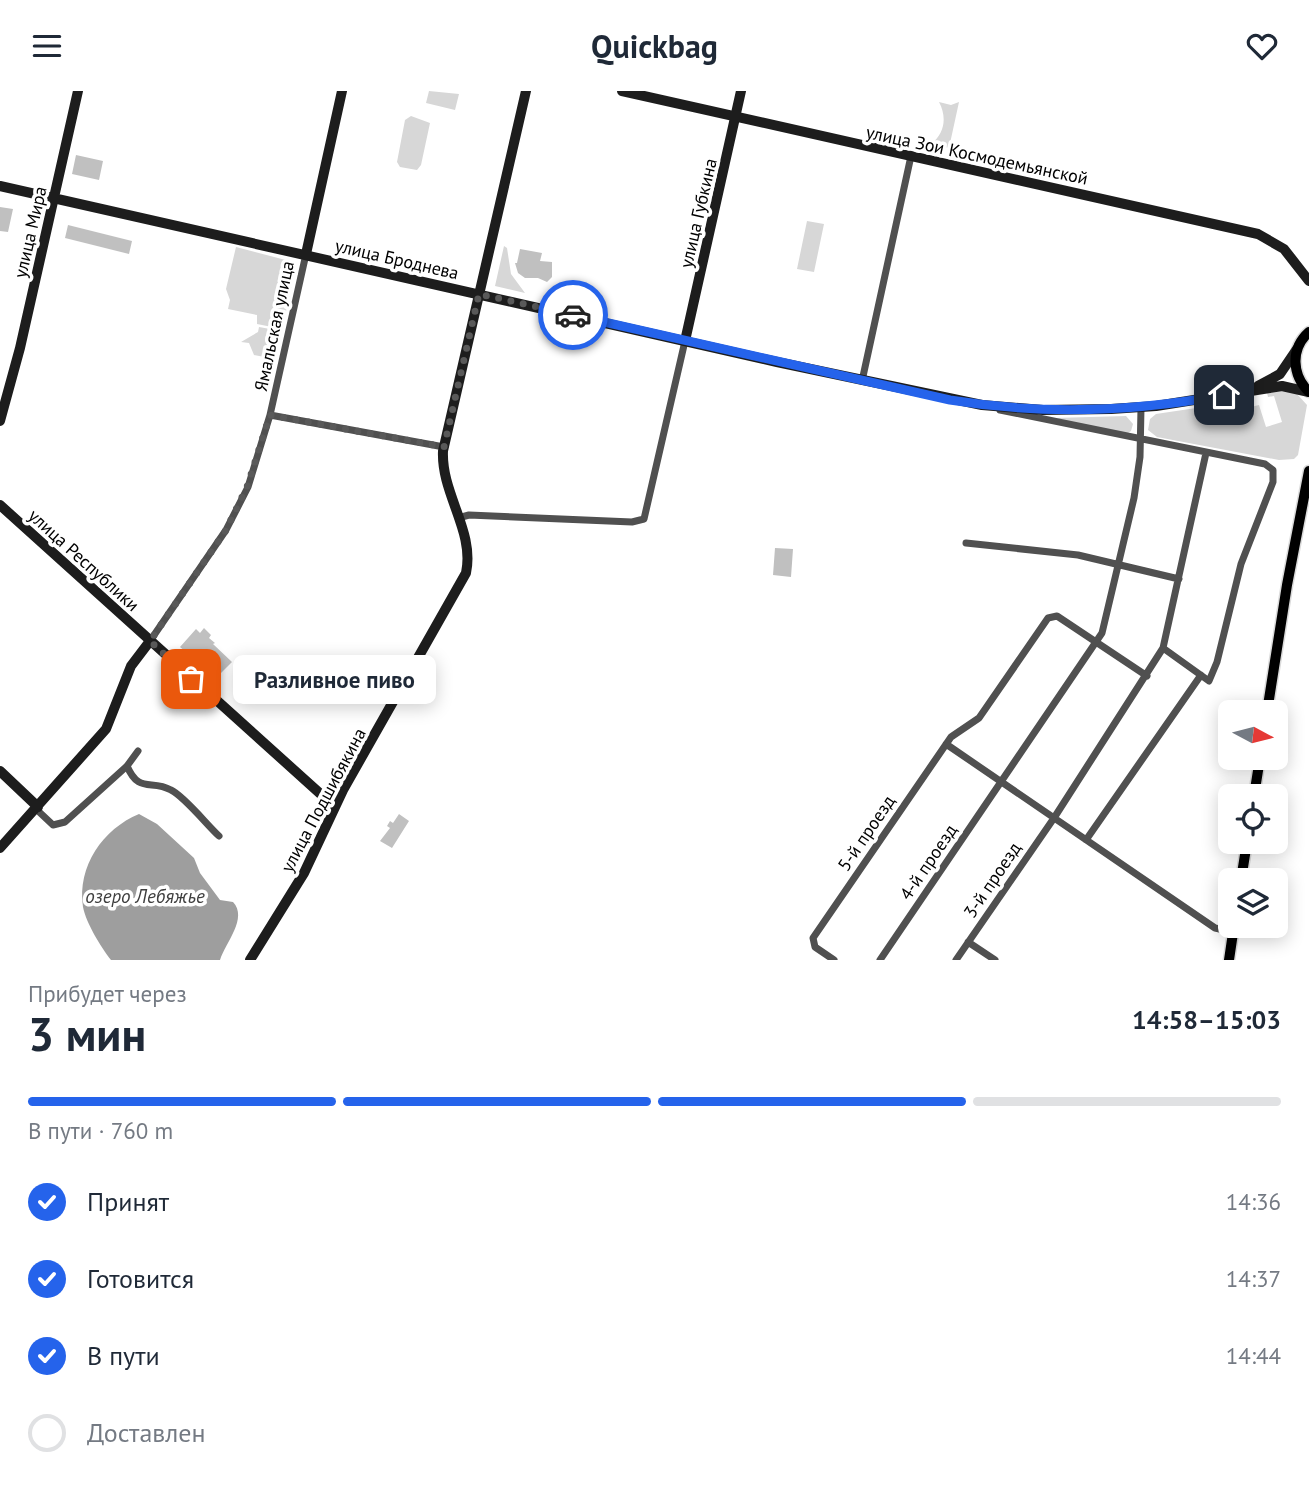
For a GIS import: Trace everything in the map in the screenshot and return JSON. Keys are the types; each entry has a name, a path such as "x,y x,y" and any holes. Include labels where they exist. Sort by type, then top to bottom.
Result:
{"main road":[{"name":"улица Мира","path":"0,421 18,355 78,91"},
{"name":"Ямальская улица","path":"306,254 342,91"},
{"name":"улица Подшибякина","path":"250,960 304,873 335,807 464,578 468,566 468,551 444,472 444,447 526,91"},
{"name":"улица Зои Космодемьянской","path":"622,91 1258,234 1284,249 1309,281"},
{"name":"улица Губкина","path":"685,341 741,91"},
{"name":"улица Броднева","path":"0,186 950,400 1043,410 1141,408 1248,390"},
{"path":"1248,390 1280,374 1309,330"},
{"path":"1299,345 1296,372 1309,392"},
{"path":"1248,390 1282,386 1309,392"},
{"path":"1269,700 1309,471"},
{"name":"улица Республики","path":"0,505 335,807"},
{"path":"0,848 106,729 131,666 150,641"},
{"path":"0,771 37,808"},
{"path":"1229,960 1233,938"}],"street":[{"path":"862,381 911,156"},
{"name":"Ямальская улица","path":"150,641 226,530 247,487 270,415 306,254"},
{"path":"458,518 469,515 632,522 644,519 685,341"},
{"path":"982,405 1270,466 1273,474 1241,564 1215,670 1209,681 1164,648"},
{"name":"4-й проезд","path":"880,960 1097,642 1105,624 1134,498 1141,440 1141,408"},
{"path":"270,415 444,447"},
{"name":"3-й проезд","path":"956,960 1054,818 1164,648 1206,453"},
{"path":"966,543 1065,554 1179,579"},
{"name":"5-й проезд","path":"834,960 815,947 812,941 946,744 954,734 979,718 1051,615 1057,616 1097,642"},
{"path":"1097,642 1147,676"},
{"path":"1086,840 1201,675"},
{"path":"946,744 1218,928"},
{"path":"37,808 53,825 69,819 127,766 138,751"},
{"path":"127,766 138,783 173,791 219,835"},
{"path":"968,942 995,960"}],"shaded area":[{"path":"429,91 459,94 455,110 426,103"},
{"path":"939,102 951,105 959,102 949,148 931,144 942,130 943,113"},
{"path":"411,116 430,123 421,165 417,170 400,167 397,162 405,120"},
{"path":"807,221 824,224 814,272 797,269"},
{"path":"504,246 507,248 511,274 525,293 495,286"},
{"path":"236,247 297,263 282,329 257,324 257,315 228,309 230,300 226,289"},
{"path":"259,327 281,331 275,359 254,355 249,343 241,342 258,332"},
{"path":"1281,390 1297,394 1307,405 1298,455 1294,459 1279,460 1157,437 1148,430 1150,419 1156,414 1223,404 1227,420 1252,412 1251,407 1259,405 1266,427 1282,422 1274,396 1268,397 1267,393"},
{"path":"1126,416 1133,424 1131,431 1125,435 1055,418"}],"water":[{"name":"озеро Лебяжье","path":"139,814 157,824 194,858 200,873 220,900 233,902 237,908 237,923 220,960 111,960 94,935 83,907 84,877 95,851 104,839 114,829"}],"building":[{"path":"76,155 103,161 99,180 72,174"},
{"path":"0,207 13,209 8,232 0,231"},
{"path":"68,225 132,241 129,254 65,238"},
{"path":"520,249 542,253 540,261 552,262 552,277 547,282 538,278 525,278 518,273 515,263"},
{"path":"775,548 793,549 791,577 773,575"},
{"path":"204,628 211,635 209,638 215,643 213,644 232,662 216,678 197,661 194,664 189,660 192,657 180,647 196,629 200,633"},
{"path":"399,814 409,821 392,848 380,841 390,828 387,826 390,821 393,823"}],"way so far":[{"path":"191,679 150,641 226,530 257,462 270,415 444,447 479,294 573,315"}],"place":[{"name":"Разливное пиво","path":"191,679"}],"route":[{"path":"573,315 950,400 1009,408 1141,408 1224,395"}]}
